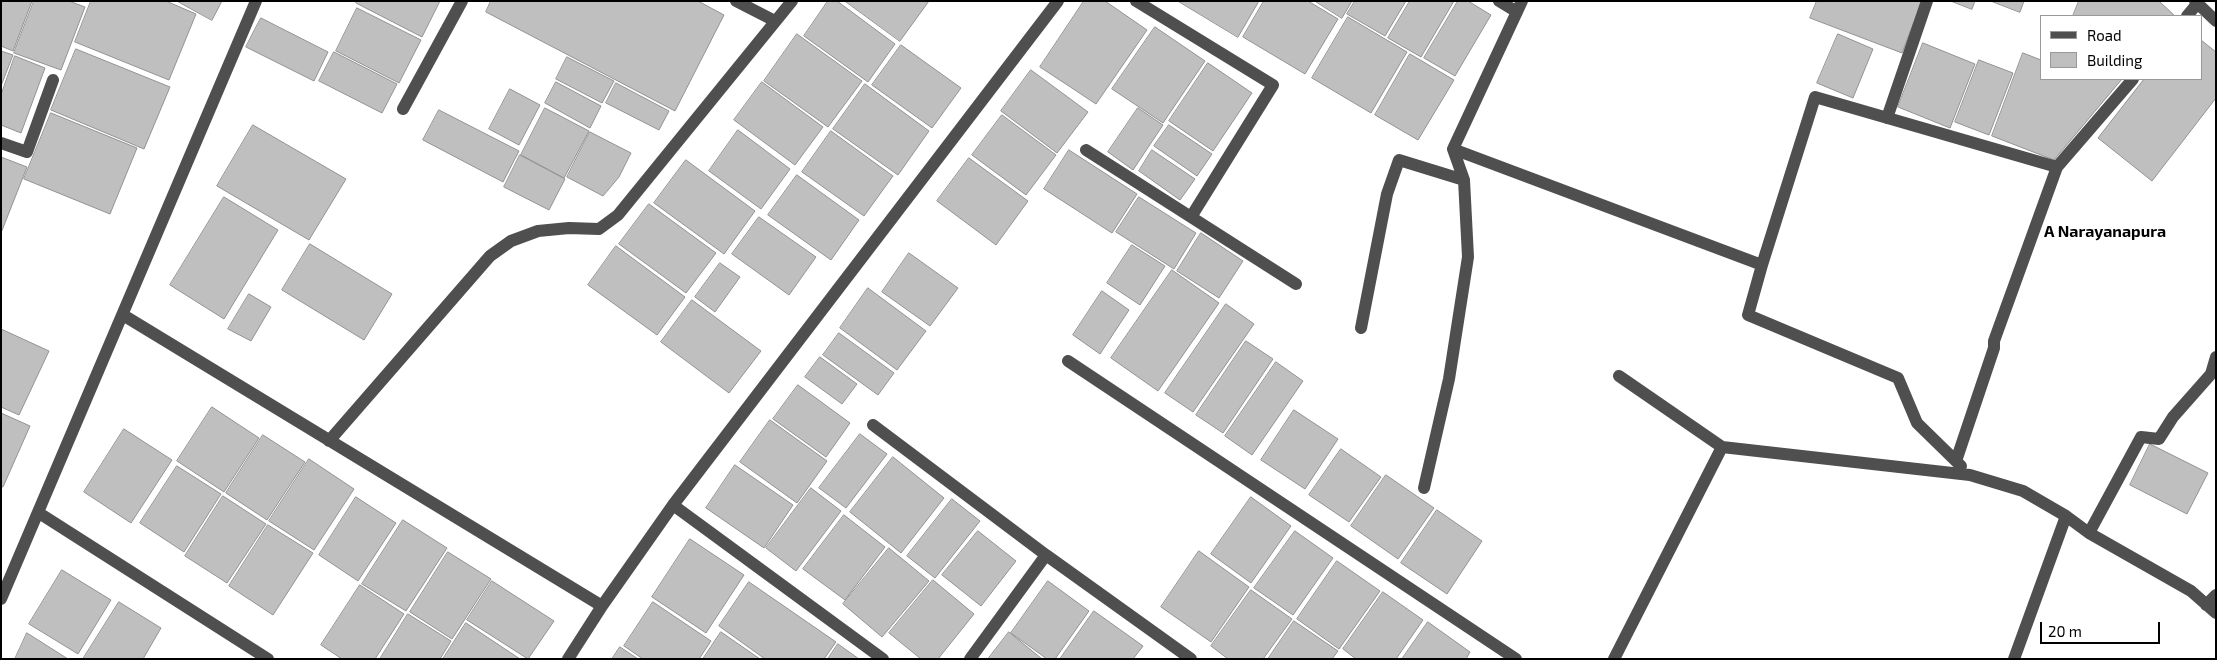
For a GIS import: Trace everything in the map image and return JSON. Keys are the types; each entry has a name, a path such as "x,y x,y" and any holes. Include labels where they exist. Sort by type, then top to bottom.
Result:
{"street":[{"path":"1,599 256,1"},
{"path":"403,109 462,1"},
{"path":"736,1 775,21"},
{"path":"330,441 490,256 512,241 538,231 569,228 599,229 618,215 792,1"},
{"path":"568,659 602,606 673,505 1058,1"},
{"path":"1136,1 1272,85 1191,217"},
{"path":"1424,488 1449,380 1468,256 1464,180 1453,149 1520,7 1499,1"},
{"path":"1887,118 1927,1"},
{"path":"2188,15 2196,2 2216,21"},
{"path":"1,143 27,152 53,80"},
{"path":"1956,461 1994,348 1994,341 2057,167 2132,80"},
{"path":"1970,475 1917,423 1898,378 1748,314 1815,97 2057,167"},
{"path":"1453,149 1762,265"},
{"path":"1086,150 1296,284"},
{"path":"1361,328 1386,194 1399,160 1464,180"},
{"path":"123,315 602,606"},
{"path":"2089,533 2142,437 2159,439 2173,417 2211,374 2216,357"},
{"path":"1068,361 1516,659"},
{"path":"1619,376 1722,446 1970,475 2023,490 2066,516 2089,533 2191,591 2211,609 2216,595"},
{"path":"873,425 1046,555 1191,659"},
{"path":"1614,659 1722,446"},
{"path":"673,505 884,659"},
{"path":"39,513 268,659"},
{"path":"2014,659 2066,516"},
{"path":"970,659 1046,555"}],"building":[{"path":"1,1 32,1 13,51 1,46"},
{"path":"34,1 69,1 85,7 61,70 14,53"},
{"path":"91,1 166,1 196,14 169,80 75,42"},
{"path":"177,1 222,1 212,20"},
{"path":"357,1 440,1 422,37 356,3"},
{"path":"491,1 698,1 724,15 675,111 486,12"},
{"path":"828,1 837,1 895,44 868,82 804,36"},
{"path":"845,1 929,1 900,41"},
{"path":"1084,1 1105,1 1147,30 1096,104 1040,67"},
{"path":"1178,1 1259,1 1238,37"},
{"path":"1264,1 1308,1 1338,19 1305,74 1243,37"},
{"path":"1315,1 1352,1 1342,18"},
{"path":"1355,1 1406,1 1385,36 1347,14"},
{"path":"1410,1 1454,1 1421,57 1388,38"},
{"path":"1458,1 1468,1 1491,15 1455,76 1424,58"},
{"path":"1817,1 1922,1 1902,53 1810,18"},
{"path":"1951,1 1975,1 1972,9"},
{"path":"1991,1 2024,1 2020,12"},
{"path":"2079,1 2159,1 2174,15 2073,15"},
{"path":"357,8 421,40 399,83 336,51"},
{"path":"1348,17 1407,52 1371,113 1312,78"},
{"path":"261,18 328,52 314,81 246,47"},
{"path":"1155,27 1205,61 1163,123 1112,89"},
{"path":"797,34 862,81 828,127 764,81"},
{"path":"1838,34 1873,49 1853,98 1817,83"},
{"path":"2202,41 2216,52 2216,98 2152,181 2098,138 2143,80 2202,80"},
{"path":"1923,43 1975,64 1950,128 1898,107"},
{"path":"901,45 961,88 932,128 872,85"},
{"path":"76,49 170,87 144,149 51,110"},
{"path":"1,51 13,55 1,86"},
{"path":"334,52 397,84 382,113 319,81"},
{"path":"2023,53 2040,60 2040,80 2121,80 2054,160 1992,136"},
{"path":"1410,54 1454,80 1418,140 1375,115"},
{"path":"15,56 45,68 21,133 1,125 1,95"},
{"path":"567,57 614,81 602,103 556,79"},
{"path":"1979,60 2013,73 1989,135 1955,122"},
{"path":"1208,63 1252,93 1213,151 1169,121"},
{"path":"1031,70 1088,112 1057,153 1001,111"},
{"path":"556,82 601,106 590,128 545,103"},
{"path":"762,82 823,127 795,165 734,120"},
{"path":"616,83 669,111 659,130 606,103"},
{"path":"865,84 929,131 898,175 833,129"},
{"path":"510,89 540,105 519,145 489,129"},
{"path":"545,108 589,131 564,178 521,155"},
{"path":"1138,108 1163,125 1133,170 1108,152"},
{"path":"439,110 519,151 503,182 423,140"},
{"path":"51,113 137,148 110,214 24,179"},
{"path":"1002,115 1056,155 1026,195 972,155"},
{"path":"253,125 346,179 309,240 217,186"},
{"path":"1169,125 1212,154 1197,176 1154,146"},
{"path":"738,130 790,169 761,209 709,171"},
{"path":"831,131 893,176 864,216 802,172"},
{"path":"590,132 631,153 619,177 603,196 567,177"},
{"path":"1069,150 1137,194 1112,233 1044,189"},
{"path":"1152,150 1195,179 1180,200 1139,171"},
{"path":"520,155 565,179 549,210 504,187"},
{"path":"1,157 27,167 1,233"},
{"path":"969,158 1028,201 996,245 937,201"},
{"path":"686,160 755,211 724,254 654,203"},
{"path":"797,175 859,220 831,260 768,215"},
{"path":"224,197 278,230 224,319 170,285"},
{"path":"1139,197 1196,233 1174,269 1116,232"},
{"path":"649,204 716,253 686,293 619,244"},
{"path":"759,217 816,257 789,295 732,254"},
{"path":"1201,233 1243,261 1219,298 1177,271"},
{"path":"310,244 392,294 364,340 282,290"},
{"path":"1132,245 1165,266 1140,305 1107,283"},
{"path":"616,246 685,297 657,335 588,285"},
{"path":"909,253 958,288 930,326 882,292"},
{"path":"720,263 740,277 715,312 695,297"},
{"path":"1172,270 1219,303 1158,391 1111,358"},
{"path":"868,288 926,331 897,370 840,328"},
{"path":"1102,291 1129,310 1100,354 1073,335"},
{"path":"249,294 271,307 251,341 228,329"},
{"path":"692,300 761,351 729,393 661,342"},
{"path":"1226,304 1254,324 1193,412 1165,393"},
{"path":"1,329 49,351 19,415 1,407"},
{"path":"839,333 894,373 878,395 823,355"},
{"path":"1246,341 1273,359 1223,433 1196,415"},
{"path":"820,357 857,384 842,404 805,377"},
{"path":"1276,362 1303,381 1252,455 1225,436"},
{"path":"798,385 850,423 826,457 773,419"},
{"path":"212,407 259,438 224,492 177,461"},
{"path":"1294,410 1338,439 1305,489 1261,460"},
{"path":"1,413 30,426 3,487 1,487"},
{"path":"770,420 827,461 797,503 740,462"},
{"path":"124,429 172,460 131,523 84,492"},
{"path":"860,434 887,454 846,508 819,488"},
{"path":"263,435 305,462 267,520 226,493"},
{"path":"2150,444 2208,473 2187,514 2130,485"},
{"path":"1341,449 1381,477 1349,522 1309,495"},
{"path":"893,457 944,498 901,553 850,512"},
{"path":"309,459 354,489 314,550 269,521"},
{"path":"735,465 793,505 764,548 706,508"},
{"path":"177,466 221,494 184,552 140,523"},
{"path":"1386,475 1434,508 1398,559 1351,526"},
{"path":"811,488 841,511 796,571 766,548"},
{"path":"223,496 266,524 227,583 185,556"},
{"path":"356,497 396,523 358,581 319,555"},
{"path":"1251,497 1291,526 1251,583 1211,554"},
{"path":"952,499 980,521 935,578 907,556"},
{"path":"1437,510 1482,541 1447,594 1401,563"},
{"path":"844,515 885,547 845,600 803,569"},
{"path":"403,520 447,548 406,611 362,584"},
{"path":"268,525 313,553 273,615 229,586"},
{"path":"978,531 1016,561 981,606 942,575"},
{"path":"1295,531 1333,558 1293,615 1254,588"},
{"path":"690,539 744,575 706,633 652,597"},
{"path":"889,548 929,581 882,637 843,604"},
{"path":"1199,551 1249,587 1211,642 1161,607"},
{"path":"448,552 491,579 452,639 410,612"},
{"path":"1337,561 1380,591 1339,649 1297,619"},
{"path":"62,570 111,600 78,654 29,624"},
{"path":"933,580 974,614 938,659 921,659 889,633"},
{"path":"492,581 554,621 528,659 467,620"},
{"path":"1048,581 1089,611 1055,659 1047,659 1011,633"},
{"path":"749,582 836,642 824,659 765,659 719,626"},
{"path":"360,585 404,614 375,659 342,659 321,645"},
{"path":"1251,590 1292,619 1263,659 1228,659 1211,646"},
{"path":"1383,592 1423,620 1396,659 1356,659 1343,649"},
{"path":"119,602 161,628 143,659 83,659"},
{"path":"653,602 711,641 699,659 643,659 624,646"},
{"path":"1094,611 1143,646 1133,659 1060,659"},
{"path":"408,614 451,641 440,659 380,659"},
{"path":"1294,621 1338,651 1332,659 1268,659"},
{"path":"1428,622 1470,652 1466,659 1402,659"},
{"path":"466,623 520,659 443,659"},
{"path":"721,632 760,659 703,659"},
{"path":"1009,632 1042,659 988,659"},
{"path":"27,633 68,659 15,659"},
{"path":"838,644 859,659 828,659"},
{"path":"620,647 638,659 612,659"}],"district":[{"name":"A Narayanapura","path":"2105,232"}]}
